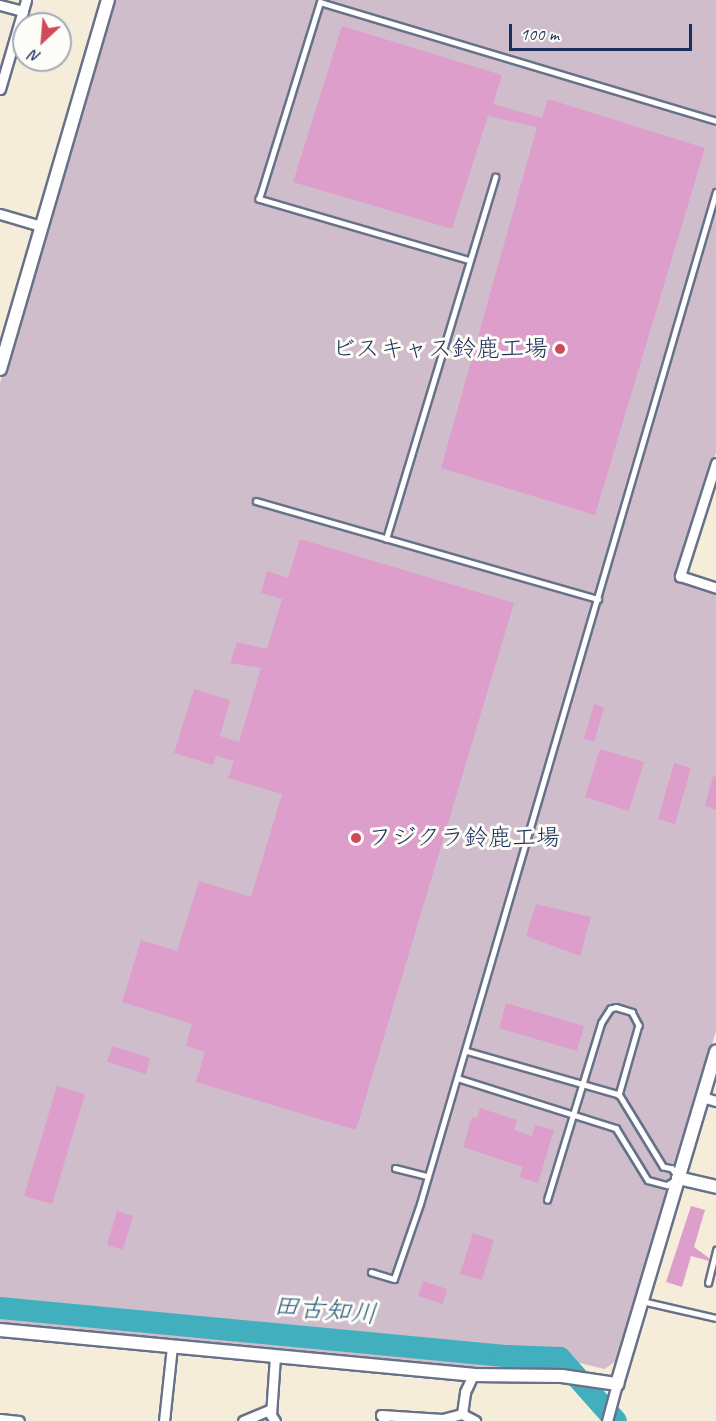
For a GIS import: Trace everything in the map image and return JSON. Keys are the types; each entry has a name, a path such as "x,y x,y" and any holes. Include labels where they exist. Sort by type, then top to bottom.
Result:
{"street":[{"path":"0,88 26,0"},
{"path":"0,369 108,0"},
{"path":"0,5 23,11"},
{"path":"0,214 41,226"},
{"path":"716,463 680,576 716,588"},
{"path":"608,1421 610,1406 716,1051"},
{"path":"702,1097 716,1101"},
{"path":"678,1178 716,1187"},
{"path":"0,1330 473,1375 562,1376 617,1384"},
{"path":"164,1421 172,1346"},
{"path":"275,1356 271,1409 275,1421"},
{"path":"462,1414 465,1392 473,1375"},
{"path":"243,1421 271,1409"},
{"path":"379,1419 442,1419 462,1414 475,1421"},
{"path":"0,1419 19,1421"}],"lane":[{"path":"467,260 259,199 320,2 716,121"},
{"path":"386,538 467,260 495,177"},
{"path":"371,1272 394,1279 428,1176 716,192"},
{"path":"256,501 598,599"},
{"path":"548,1200 601,1023 610,1009 625,1008 639,1025 618,1095"},
{"path":"457,1078 616,1128 648,1180 667,1185 678,1178 672,1169 663,1167 618,1095 466,1051"},
{"path":"395,1168 428,1176"},
{"path":"708,1283 716,1250"},
{"path":"642,1301 716,1318"}],"shaded area":[{"name":"フジクラ鈴鹿工場","path":"112,0 716,0 716,452 676,578 716,592 716,1031 618,1359 605,1369 575,1362 574,1366 538,1363 510,1370 0,1323 0,383"}],"building":[{"name":"ビスキャス鈴鹿工場","path":"342,26 502,75 493,104 542,118 548,99 705,148 595,515 441,468 537,127 488,116 452,229 293,182"},
{"name":"フジクラ鈴鹿工場","path":"300,539 514,603 356,1130 196,1082 205,1052 186,1046 192,1024 122,1002 141,940 177,951 199,881 251,897 282,794 228,778 234,761 216,756 213,765 174,753 194,689 230,700 220,736 239,742 261,668 230,663 237,642 267,649 282,599 261,593 267,571 288,578"},
{"path":"594,704 604,708 594,742 584,739"},
{"path":"600,749 644,762 629,811 585,797"},
{"path":"674,763 691,768 675,824 658,819"},
{"path":"713,776 716,777 716,810 705,806"},
{"path":"536,904 591,917 580,956 526,936"},
{"path":"506,1003 584,1026 577,1051 499,1028"},
{"path":"112,1046 150,1058 146,1074 107,1062"},
{"path":"57,1086 85,1094 52,1204 24,1196"},
{"path":"480,1108 517,1120 514,1130 532,1136 535,1125 554,1130 538,1183 519,1177 523,1167 463,1147 472,1117 477,1118"},
{"path":"691,1206 705,1210 694,1247 709,1258 709,1261 691,1256 682,1287 666,1282"},
{"path":"117,1211 133,1216 123,1250 107,1245"},
{"path":"473,1233 494,1240 482,1280 460,1274"},
{"path":"423,1281 447,1289 443,1304 418,1296"}],"waterway":[{"name":"田古知川","path":"0,1308 505,1356 560,1358 616,1421"}],"place":[{"name":"ビスキャス鈴鹿工場","path":"560,349"},
{"name":"フジクラ鈴鹿工場","path":"356,838"}]}
